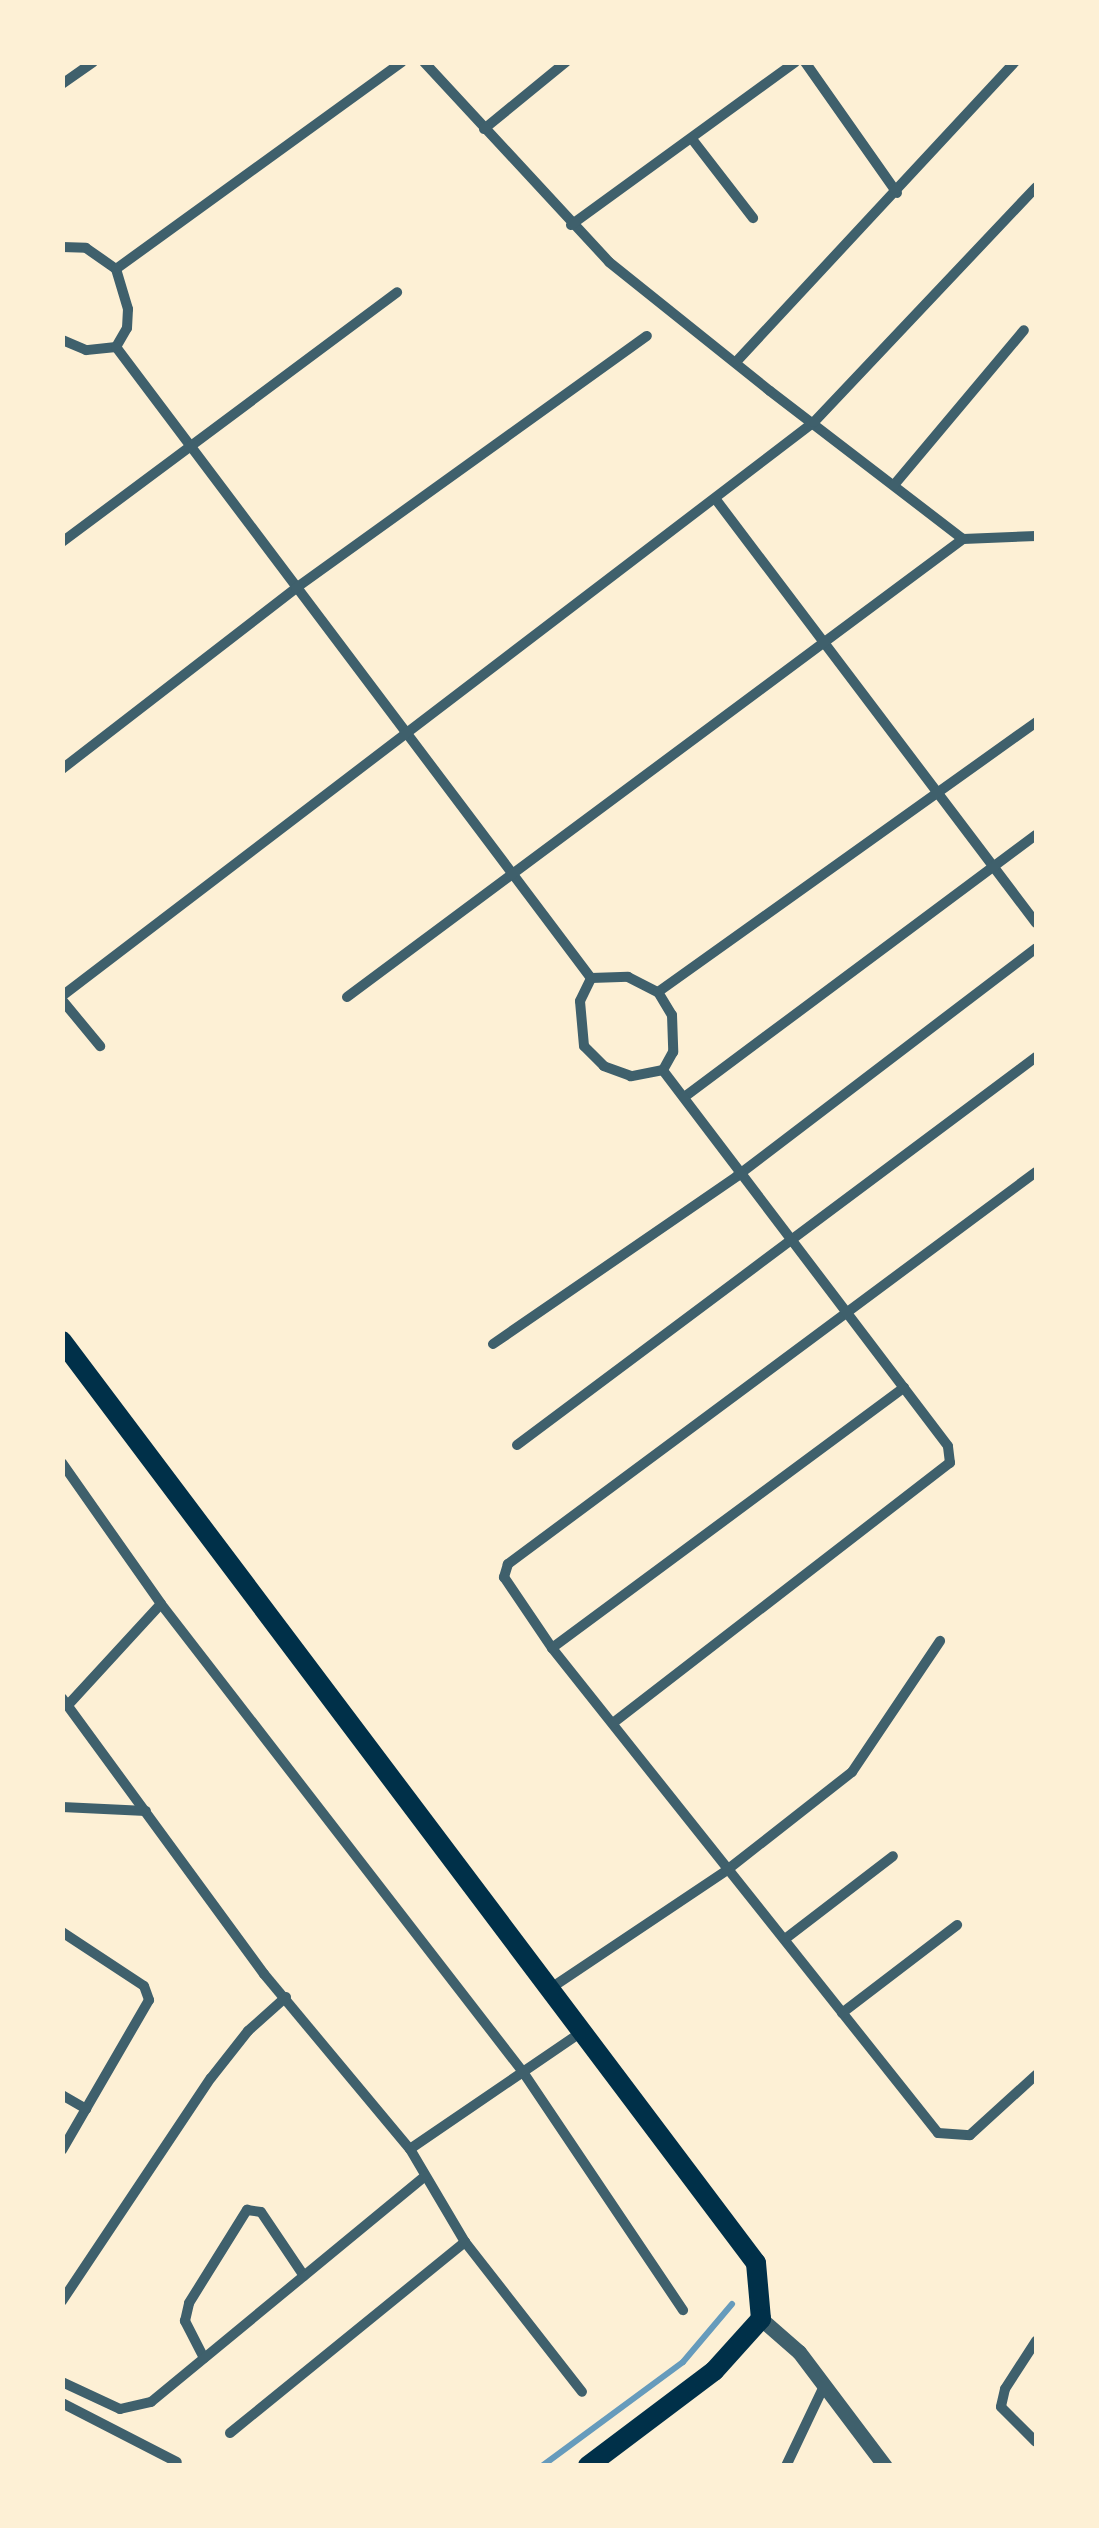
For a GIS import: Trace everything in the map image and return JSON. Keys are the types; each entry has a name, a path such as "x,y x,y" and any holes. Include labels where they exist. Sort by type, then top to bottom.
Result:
{"highway":[{"path":"62,1342 547,1990 571,2039 756,2263 761,2318 714,2371 588,2466"}],"street":[{"path":"62,84 92,62"},
{"path":"116,269 402,62"},
{"path":"424,62 571,225 736,362 963,539"},
{"path":"484,130 566,62"},
{"path":"571,225 794,62"},
{"path":"805,62 897,193"},
{"path":"736,362 1015,62"},
{"path":"692,140 753,218"},
{"path":"100,1046 62,998 404,733 717,501 814,422 1036,187"},
{"path":"62,247 86,248 116,269 128,309 116,347"},
{"path":"62,542 396,292"},
{"path":"894,485 1024,330"},
{"path":"62,769 296,588 646,336"},
{"path":"62,340 86,350 116,347"},
{"path":"116,347 591,978"},
{"path":"717,501 1036,924"},
{"path":"348,997 963,539 1036,536"},
{"path":"658,992 941,794 1036,722"},
{"path":"687,1096 1036,835"},
{"path":"493,1344 738,1176 1036,948"},
{"path":"591,978 628,977 658,992 672,1014 673,1052 663,1070"},
{"path":"591,978 580,1001 584,1046 604,1066 631,1076 663,1070"},
{"path":"517,1445 1036,1057"},
{"path":"613,1722 943,1475 950,1463 948,1446 738,1176 687,1096 663,1070"},
{"path":"1036,1172 508,1564 505,1583 552,1648 938,2133 952,2138 970,2135 1036,2075"},
{"path":"552,1648 904,1388"},
{"path":"62,1463 161,1604 523,2072 683,2310"},
{"path":"161,1604 65,1701 286,1998 410,2149 465,2242 582,2392"},
{"path":"547,1990 727,1870 852,1772 940,1640"},
{"path":"62,1807 146,1811"},
{"path":"785,1939 894,1856"},
{"path":"842,2013 957,1925"},
{"path":"62,1932 144,1986 148,2000 62,2150"},
{"path":"62,2301 212,2078 248,2031 286,1998"},
{"path":"410,2149 571,2039"},
{"path":"62,2094 86,2109"},
{"path":"62,2382 120,2408 150,2402 424,2177"},
{"path":"204,2358 185,2321 190,2303 247,2210 261,2212 304,2276"},
{"path":"230,2433 465,2242"},
{"path":"761,2318 825,2384 885,2466"},
{"path":"1036,2342 1001,2399 1002,2414 1036,2442"},
{"path":"786,2466 825,2384"},
{"path":"62,2404 177,2462"}],"waterway":[{"path":"542,2466 683,2362 732,2304"}]}
